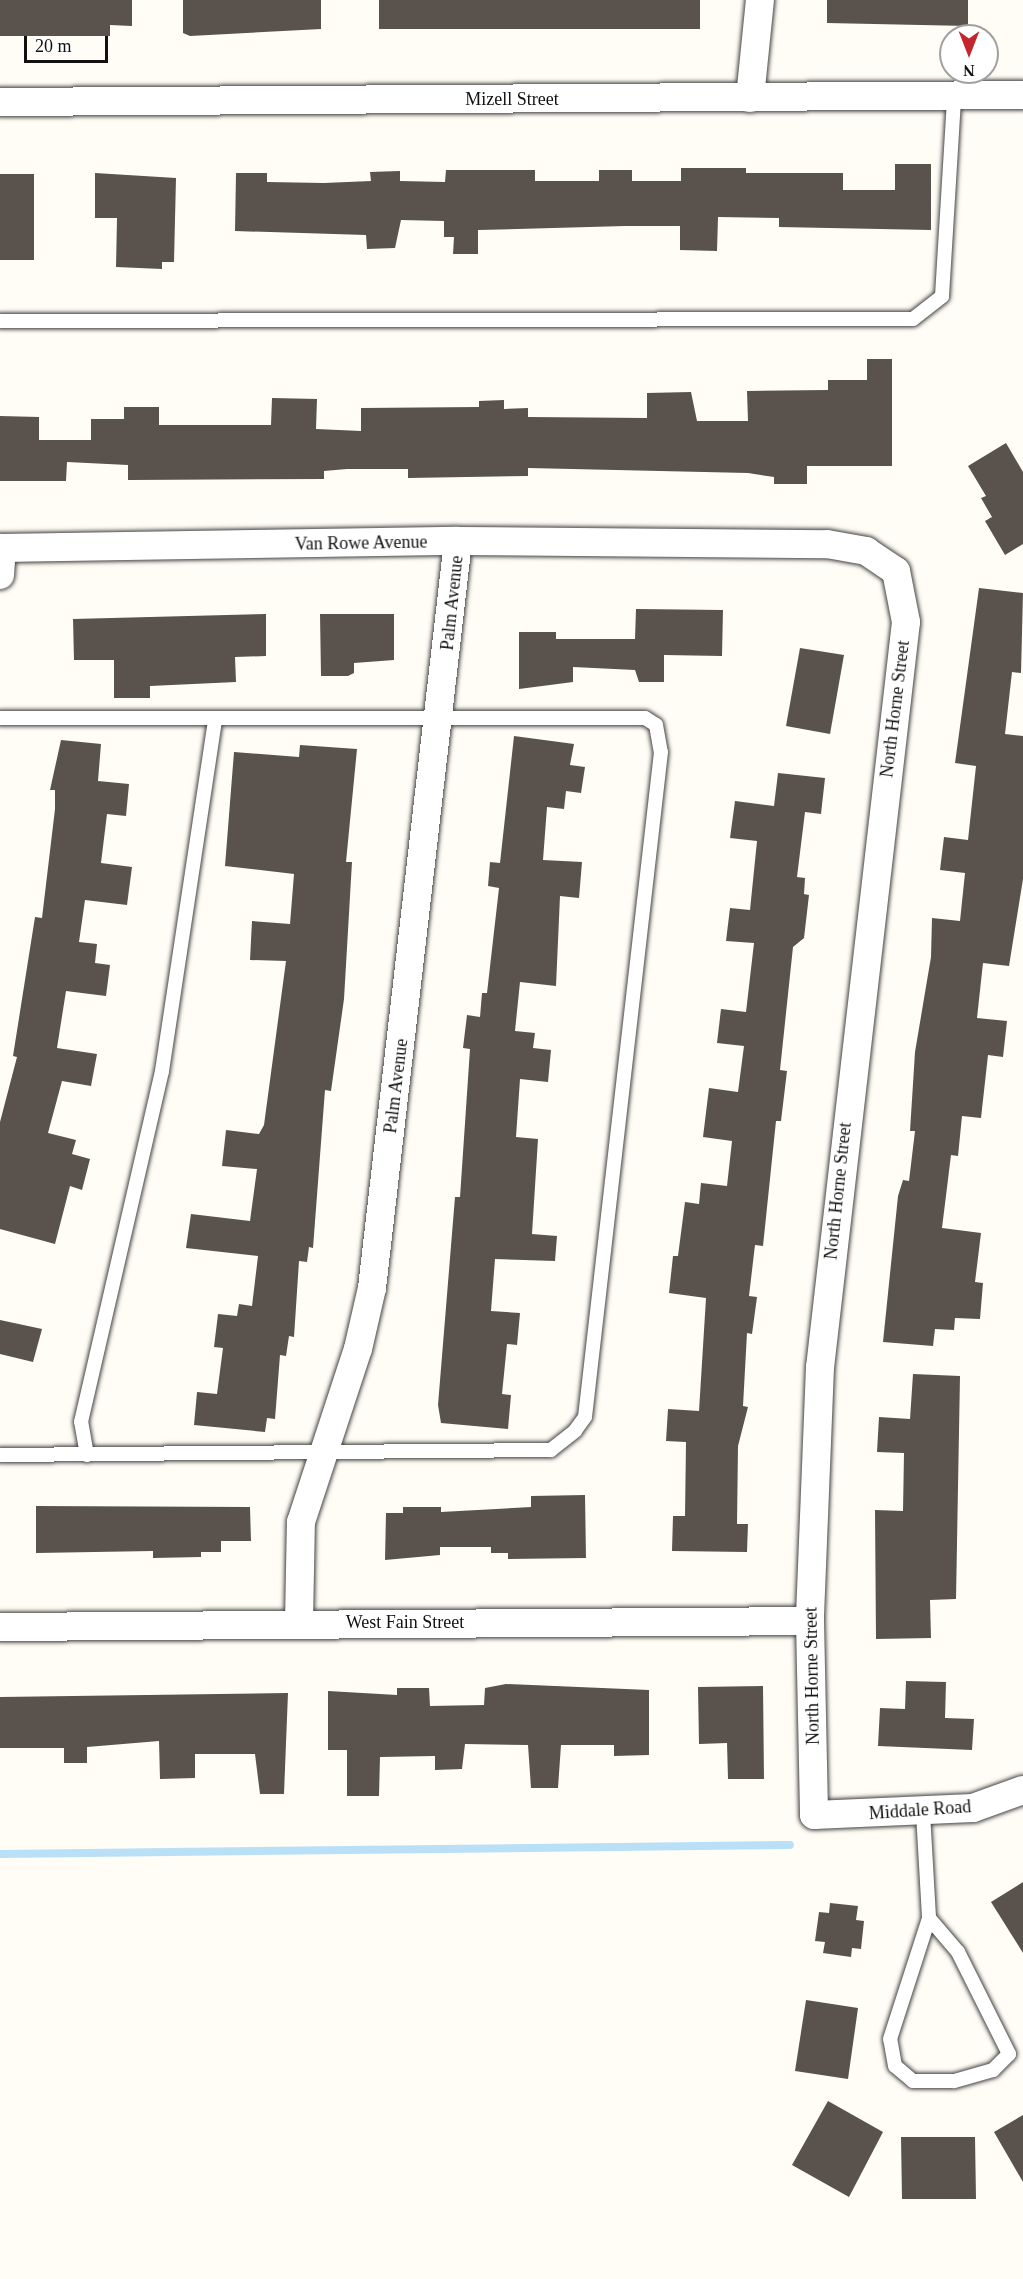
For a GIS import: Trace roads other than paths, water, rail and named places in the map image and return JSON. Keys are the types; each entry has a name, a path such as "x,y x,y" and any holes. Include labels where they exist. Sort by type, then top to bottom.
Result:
{"street":[{"path":"750,98 760,0"},
{"name":"Mizell Street","path":"0,102 1023,95"},
{"name":"Van Rowe Avenue","path":"1,557 458,541 827,544 866,551 896,571"},
{"name":"Palm Avenue","path":"299,1622 301,1522 372,1288 441,716 458,541"},
{"name":"North Horne Street","path":"814,1815 810,1621 820,1368 832,1234 906,622 896,571"},
{"name":"West Fain Street","path":"0,1627 299,1622 810,1621"},
{"name":"Middale Road","path":"814,1815 923,1814 973,1808 1023,1791"}],"lane":[{"path":"0,321 913,319 942,296 954,97"},
{"path":"0,718 215,720 441,716 645,718 658,735 661,752 585,1417 550,1450 323,1454 0,1455"},
{"path":"87,1455 81,1422 162,1071 215,720"},
{"path":"923,1814 929,1918 890,2039 895,2066 913,2081 954,2081 993,2070 1009,2054 958,1952 929,1918"}],"waterway":[{"path":"0,1854 790,1845"}]}
